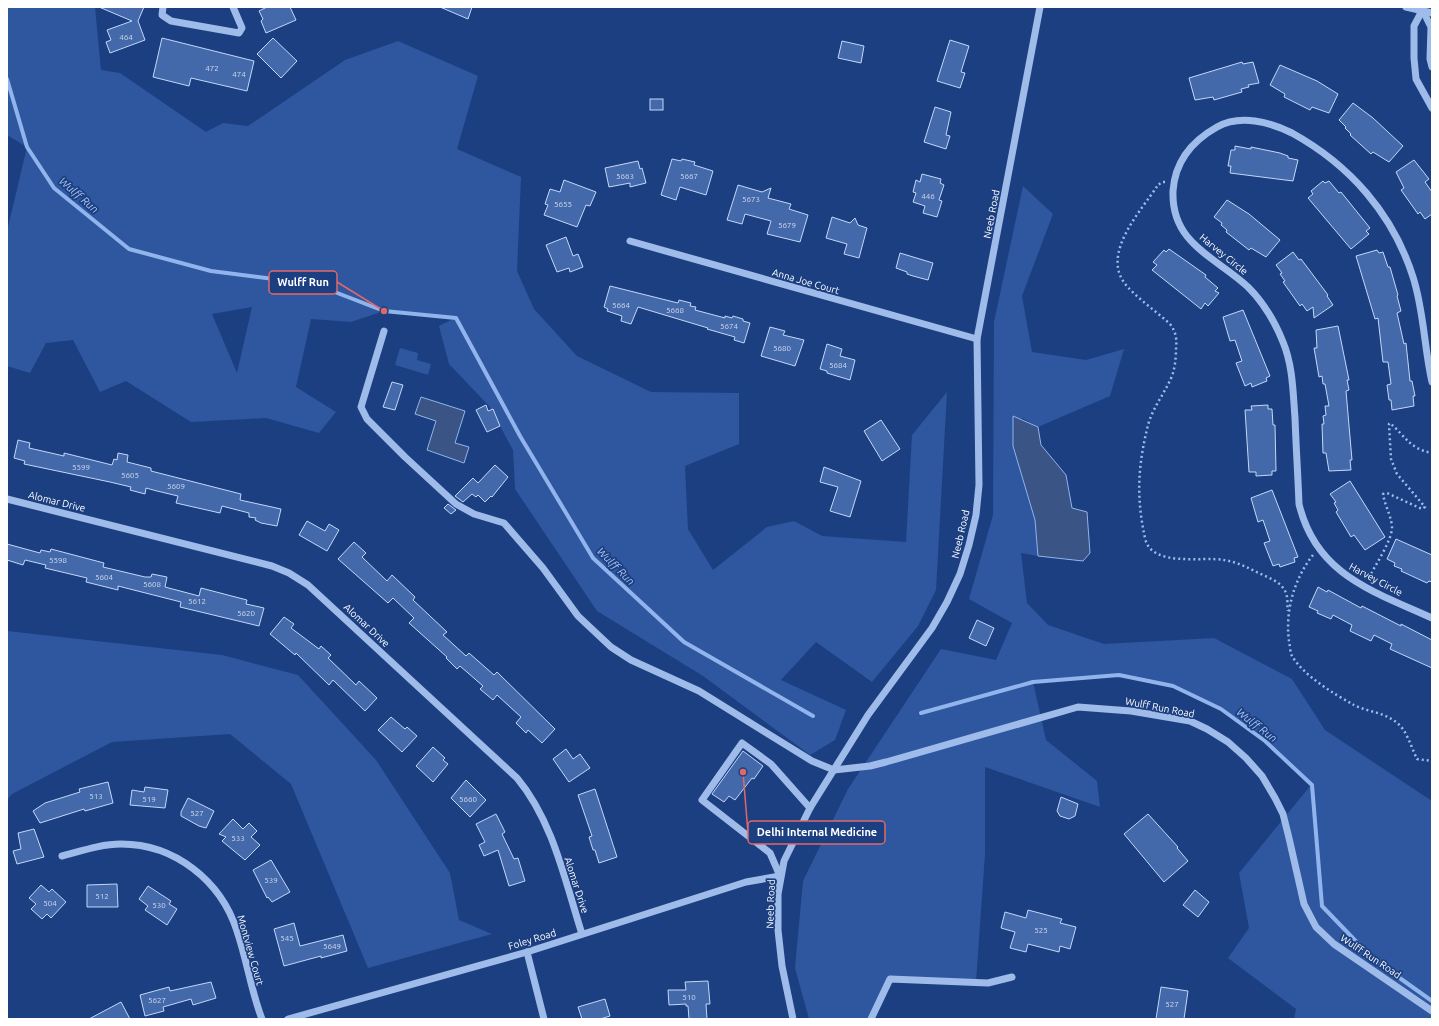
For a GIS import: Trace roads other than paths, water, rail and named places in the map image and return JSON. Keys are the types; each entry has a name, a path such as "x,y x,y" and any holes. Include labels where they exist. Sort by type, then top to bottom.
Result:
{"street":[{"path":"163,7 162,15 171,21 239,33 242,28 233,7"},
{"name":"Neeb Road","path":"793,1019 780,945 778,918 780,876 790,847 810,808 872,709 932,628 947,602 962,567 969,545 976,515 979,485 977,339 1040,7"},
{"path":"1406,7 1423,9 1432,13"},
{"path":"1423,9 1431,27 1430,59 1432,67"},
{"path":"1423,9 1414,26 1414,65 1416,79 1432,108"},
{"name":"Harvey Circle","path":"1432,382 1414,278 1405,255 1382,213 1369,193 1352,176 1328,157 1285,130 1265,123 1247,120 1235,121 1221,125 1205,134 1191,146 1182,158 1176,172 1174,205 1183,231 1212,261 1246,286 1258,298 1283,340 1288,357 1293,390 1300,504 1303,519 1319,548 1338,570 1364,586 1432,618"},
{"name":"Anna Joe Court","path":"630,241 977,339"},
{"path":"384,331 361,407 367,419 405,457 456,504 474,514 504,524 543,568 578,616 611,647 631,660 699,691 781,744 812,761 834,770"},
{"name":"Alomar Drive","path":"7,499 272,566 289,573 308,585 512,772 529,792 541,811 548,828 582,934"},
{"name":"Wulff Run Road","path":"834,770 870,766 886,762 1078,706 1131,710 1190,721 1228,742 1246,758 1262,776 1282,814 1304,904 1316,926 1334,944 1432,1011"},
{"path":"780,876 770,853 702,800 742,743 770,764 810,808"},
{"name":"Montview Court","path":"62,856 103,846 121,844 157,850 176,857 192,867 207,880 220,896 229,911 237,931 262,1019"},
{"name":"Foley Road","path":"288,1019 527,952 746,882 780,876"},
{"path":"527,952 544,1019"},
{"path":"871,1019 890,979 988,983 1012,977"}],"waterway":[{"name":"Wulff Run","path":"7,79 27,147 54,188 129,249 211,271 314,284 384,311 456,318 520,436 593,558 684,642 813,716"},
{"name":"Wulff Run","path":"921,713 1033,682 1119,675 1173,686 1221,709 1265,741 1312,785 1322,906 1373,959 1432,1001"}],"place":[{"name":"Wulff Run","path":"384,311"},
{"name":"Delhi Internal Medicine","path":"743,772"}]}
